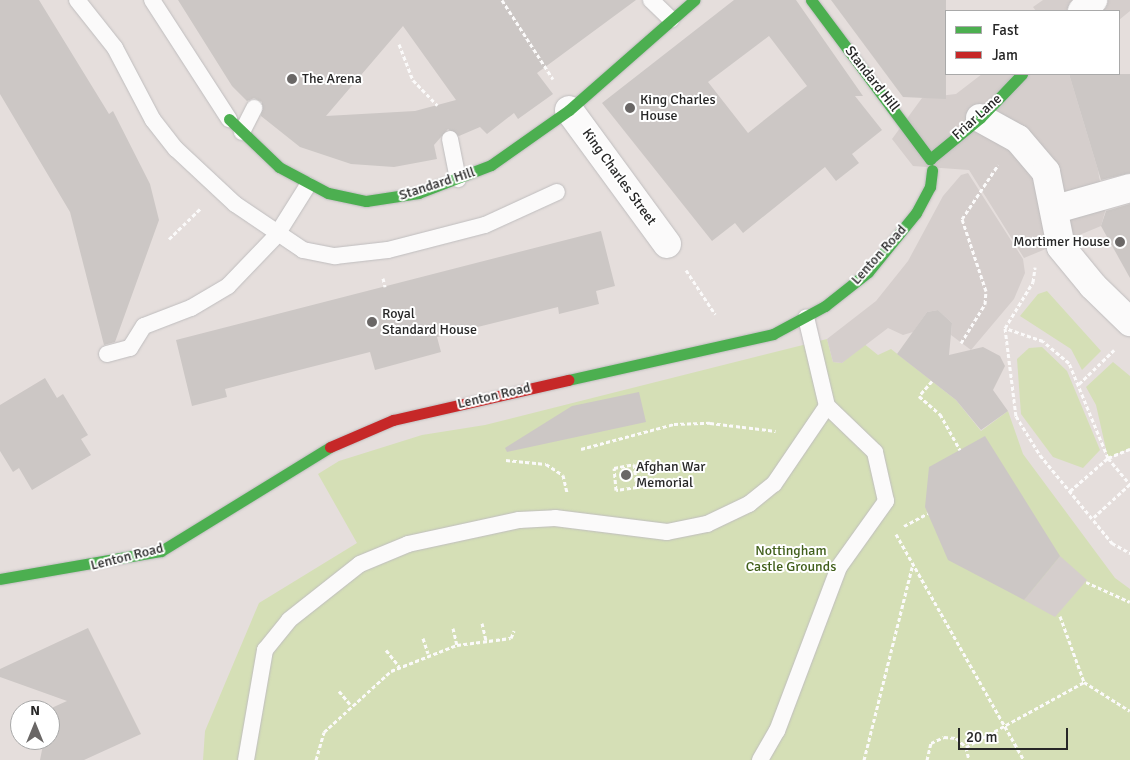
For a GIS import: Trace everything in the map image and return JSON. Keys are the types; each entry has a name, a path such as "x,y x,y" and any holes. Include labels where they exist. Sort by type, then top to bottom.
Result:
{"street":[{"name":"Standard Hill","path":"229,119 279,166 308,185 366,201 418,193 491,165 569,110 694,0"},
{"name":"Standard Hill","path":"811,0 931,164"},
{"path":"1083,10 1093,0"},
{"name":"Friar Lane","path":"931,164 980,118 1021,75"},
{"name":"King Charles Street","path":"569,110 667,244"},
{"path":"980,118 1018,139 1046,172 1056,209 1061,247 1092,286 1130,322"},
{"name":"Lenton Road","path":"0,579 37,576 162,551 315,453 393,420 773,334 806,317 844,293 886,252 922,203 930,187 931,164"},
{"path":"1056,209 1130,188"}],"lane":[{"path":"77,0 114,48 153,120 218,190 276,236 303,250 353,256 486,225 557,192"},
{"name":"Standard Hill","path":"152,0 229,119"},
{"path":"650,0 671,19"},
{"path":"242,132 254,108"},
{"path":"450,139 458,179"},
{"path":"107,354 130,348 144,326 191,308 228,286 276,236 308,185"},
{"path":"760,760 777,731 840,567 886,500 874,452 826,406 806,317"},
{"path":"246,760 264,650 289,620 324,588 360,564 408,544 519,520 555,518 667,532 707,524 749,504 774,484 826,406"}],"path":[{"path":"502,0 569,110"},
{"path":"399,44 413,80 437,105"},
{"path":"961,343 985,304 986,291 962,219 1018,139"},
{"path":"169,239 218,190"},
{"path":"1036,257 1033,282 1005,328 1016,416 1070,491 1094,517 1112,543 1130,553"},
{"path":"692,278 714,313"},
{"path":"1005,328 1055,348 1078,384 1108,458 1130,484 1094,517"},
{"path":"1078,384 1117,347"},
{"path":"932,381 919,396 940,414 960,450"},
{"path":"581,448 674,424 784,431"},
{"path":"1070,491 1108,458 1130,449"},
{"path":"506,460 546,464 563,476 566,501 555,518"},
{"path":"634,464 637,487 616,490 614,468 634,464"},
{"path":"894,530 912,567 1002,726 1024,760"},
{"path":"864,760 912,567"},
{"path":"1086,582 1130,602"},
{"path":"1060,616 1084,682 1130,711"},
{"path":"482,624 486,640"},
{"path":"453,628 457,645"},
{"path":"316,760 324,732 350,704 399,666 428,653 457,645 511,638 514,632"},
{"path":"423,638 428,653"},
{"path":"386,650 399,666"},
{"path":"966,747 1084,682"},
{"path":"339,691 350,704"},
{"path":"927,760 931,743 944,737 956,738 966,747 969,760"}],"green space":[{"path":"1047,291 1101,351 1082,370 1071,349 1020,316 1038,294"},
{"name":"Nottingham Castle Grounds","path":"827,339 833,362 842,363 863,343 878,355 891,349 956,400 981,431 1008,411 1023,454 1115,578 1130,589 1130,760 203,760 205,731 259,603 357,543 318,474 339,461 422,435 485,425"},
{"path":"1042,347 1067,371 1100,450 1083,468 1053,457 1021,414 1017,359 1029,348"},
{"path":"1113,362 1130,376 1130,448 1108,458 1096,405 1086,387"}],"shaded area":[{"path":"1043,0 1130,0 1130,11 1120,19 1120,10 1035,10 1033,7"},
{"path":"981,75 1069,75 1098,170 1105,212 1101,226 1024,258 969,170 913,166 892,139 922,98 956,94"},
{"path":"968,173 1023,259 1025,273 1014,299 971,350 951,335 952,323 938,310 927,312 913,332 903,335 888,328 842,363 833,362 827,339 876,301 908,261 943,196 961,175"},
{"path":"1060,556 1087,580 1055,617 1024,600"}],"building":[{"path":"0,0 39,0 109,114 113,111 150,184 159,220 115,342 104,345 70,212 0,94"},
{"name":"The Arena","path":"178,0 636,0 537,73 553,94 518,119 514,113 487,134 480,127 459,136 448,129 434,145 437,159 394,167 351,164 300,147 261,116 262,102 254,98 247,101 232,86","holes":["403,26 456,100 415,111 326,116"]},
{"path":"734,0 796,0 863,96 855,96 882,130 852,154 859,163 836,181 825,167 743,233 735,223 712,241 602,103","holes":["769,36 807,86 748,133 708,82"]},
{"path":"831,0 946,0 946,99 903,97"},
{"path":"1130,74 1130,173 1101,180 1069,75"},
{"name":"Mortimer House","path":"1130,204 1130,278 1101,226 1106,211"},
{"name":"Royal Standard House","path":"601,231 615,286 596,291 599,304 559,314 558,307 437,337 441,352 375,370 370,352 225,389 227,397 192,406 176,340"},
{"path":"938,310 952,323 949,355 983,347 1000,356 1005,366 993,390 1008,411 981,430 956,400 897,354 927,312"},
{"path":"45,378 57,398 63,394 88,435 81,439 91,455 32,490 19,468 13,472 0,451 0,405"},
{"path":"639,392 646,422 507,452 505,448 572,406"},
{"path":"985,436 1060,556 1024,600 948,560 925,507 929,467"},
{"path":"88,628 141,734 84,760 40,760 42,750 60,750 60,704 67,701 0,677 0,669"}],"traffic: fast":[{"path":"229,119 279,167 328,193 366,201 418,193 491,165 569,110 694,0"},
{"path":"811,0 930,159 980,118 1021,75"},
{"path":"568,380 773,334 825,306 868,272 916,213 930,187 932,170"},
{"path":"0,579 161,551 330,447"}],"traffic: jam":[{"path":"330,447 393,420 568,380"}],"place":[{"name":"The Arena","path":"292,79"},
{"name":"King Charles House","path":"630,108"},
{"name":"Mortimer House","path":"1120,242"},
{"name":"Royal Standard House","path":"372,322"},
{"name":"Afghan War Memorial","path":"626,475"}]}
